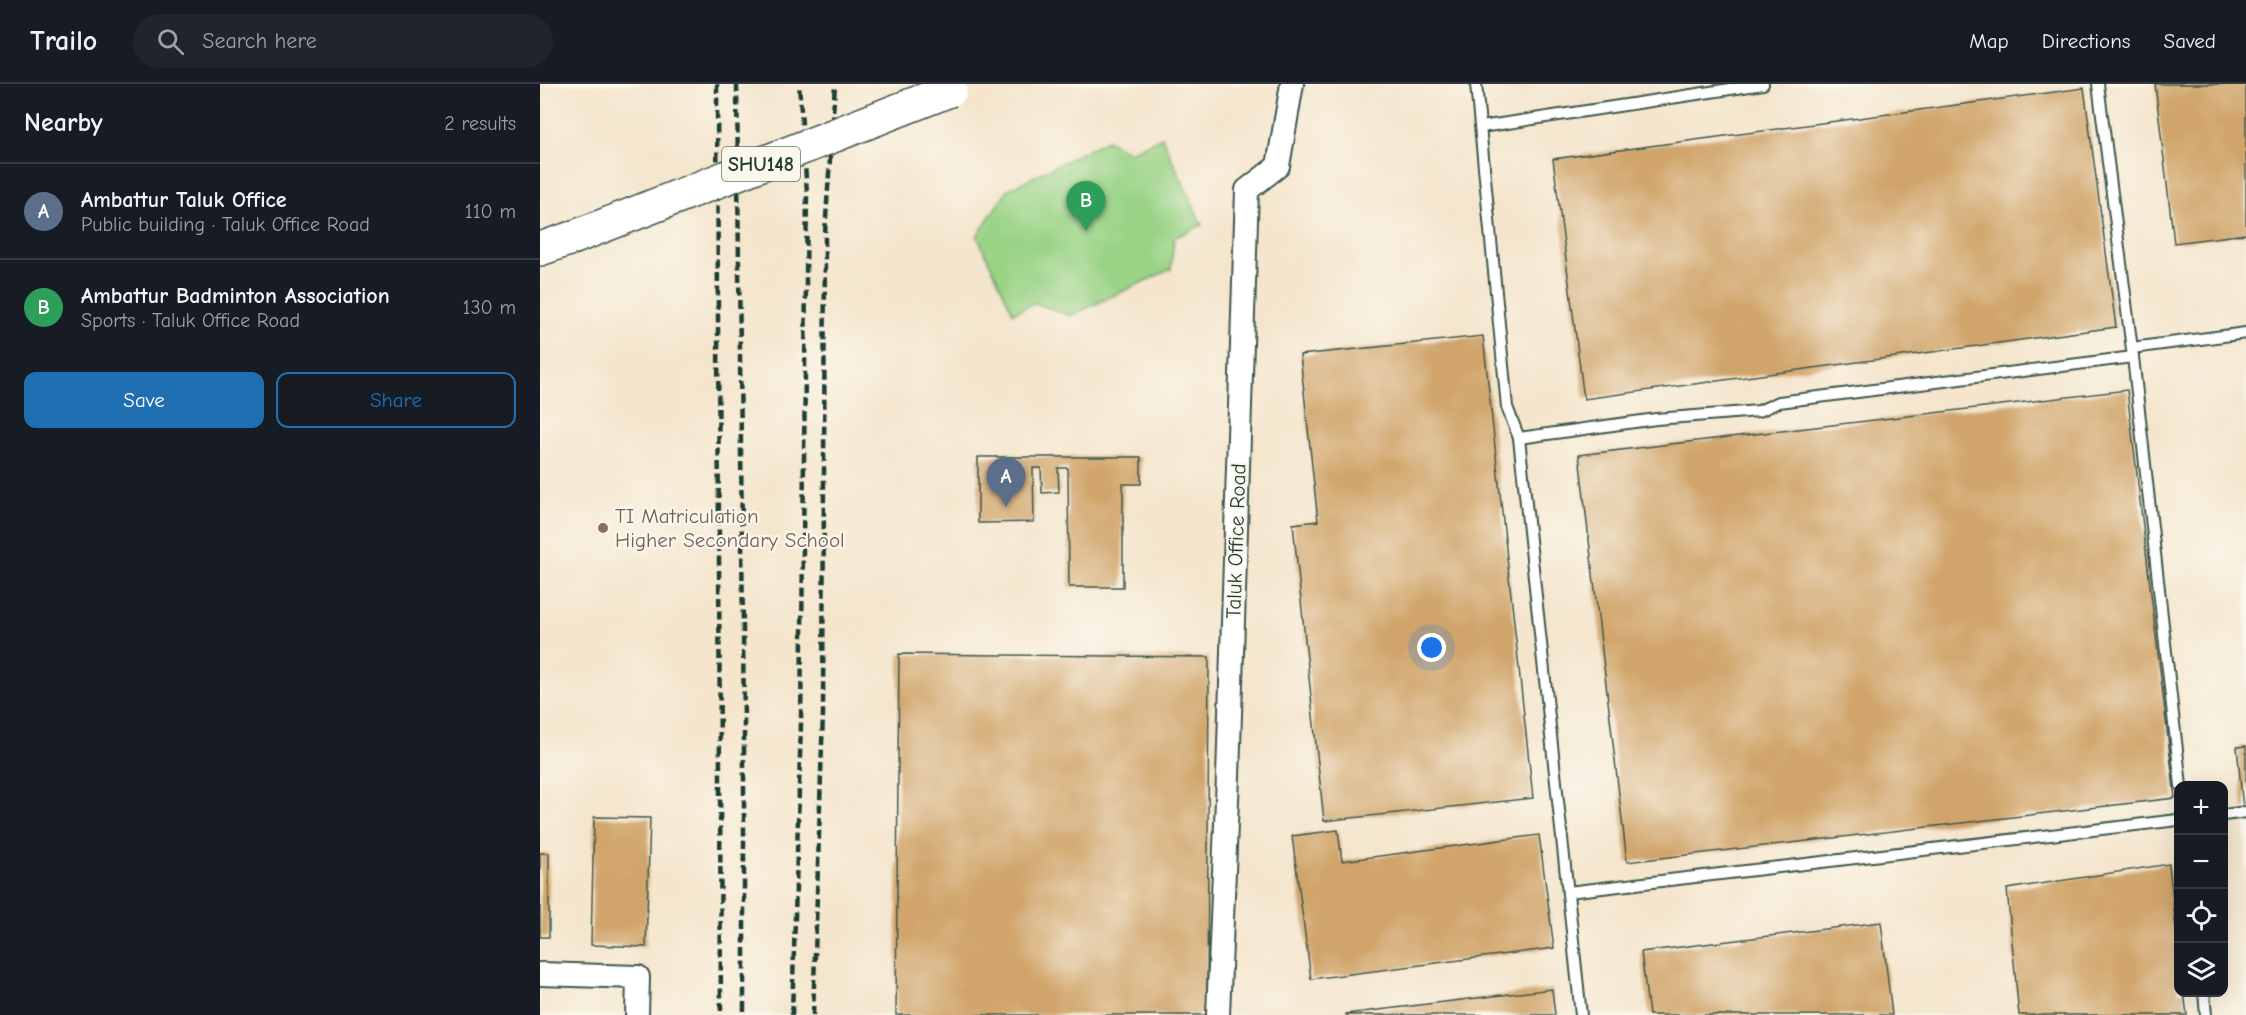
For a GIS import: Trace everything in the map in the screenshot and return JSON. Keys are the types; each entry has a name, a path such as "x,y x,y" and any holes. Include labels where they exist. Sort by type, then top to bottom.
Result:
{"highway":[{"name":"SHU148","path":"540,249 955,87"}],"street":[{"name":"Taluk Office Road","path":"1218,1015 1247,190 1278,166 1292,84"},
{"path":"540,974 638,977 637,1015"}],"lane":[{"path":"1476,84 1508,407 1519,438 1581,1015"},
{"path":"1480,128 1763,84"},
{"path":"2098,84 2132,352 2180,781"},
{"path":"1519,438 1656,419 1759,411 1779,402 2132,352 2246,333"},
{"path":"2228,814 2246,812"},
{"path":"1568,892 2174,820"},
{"path":"2204,997 2206,1015"}],"green space":[{"path":"1162,137 1202,225 1174,238 1171,269 1070,316 1035,303 1013,313 977,236 1007,190 1107,140 1130,152"}],"building":[{"path":"2155,84 2246,84 2246,234 2174,243"},
{"path":"2084,88 2116,327 1584,399 1553,159"},
{"path":"1483,336 1533,798 1324,821 1293,524 1318,521 1300,355"},
{"path":"2127,390 2174,798 1627,862 1579,455"},
{"path":"978,457 1141,457 1141,484 1123,484 1123,587 1069,587 1068,468 1058,468 1059,492 1042,493 1041,468 1033,468 1034,522 978,523"},
{"path":"899,654 1209,657 1207,1015 896,1015"},
{"path":"2246,746 2246,808 2243,808 2237,747"},
{"path":"594,817 650,818 646,947 591,945"},
{"path":"1338,830 1342,861 1539,835 1554,948 1311,979 1292,836"},
{"path":"540,853 549,853 549,937 540,937"},
{"path":"2169,864 2174,910 2174,997 2185,997 2187,1015 2019,1015 2007,889"},
{"path":"1881,922 1892,1015 1649,1015 1641,952"},
{"path":"1552,989 1555,1015 1346,1015 1346,1014"}],"railway":[{"path":"717,84 721,1015"},
{"path":"737,84 744,723 744,1015"},
{"path":"792,1015 801,723 807,192 799,84"},
{"path":"813,1015 823,714 825,233 835,84"}],"place":[{"name":"Ambattur Badminton Association","path":"1086,231"},
{"name":"Ambattur Taluk Office","path":"1006,507"},
{"name":"TI Matriculation Higher Secondary School","path":"603,528"}]}
